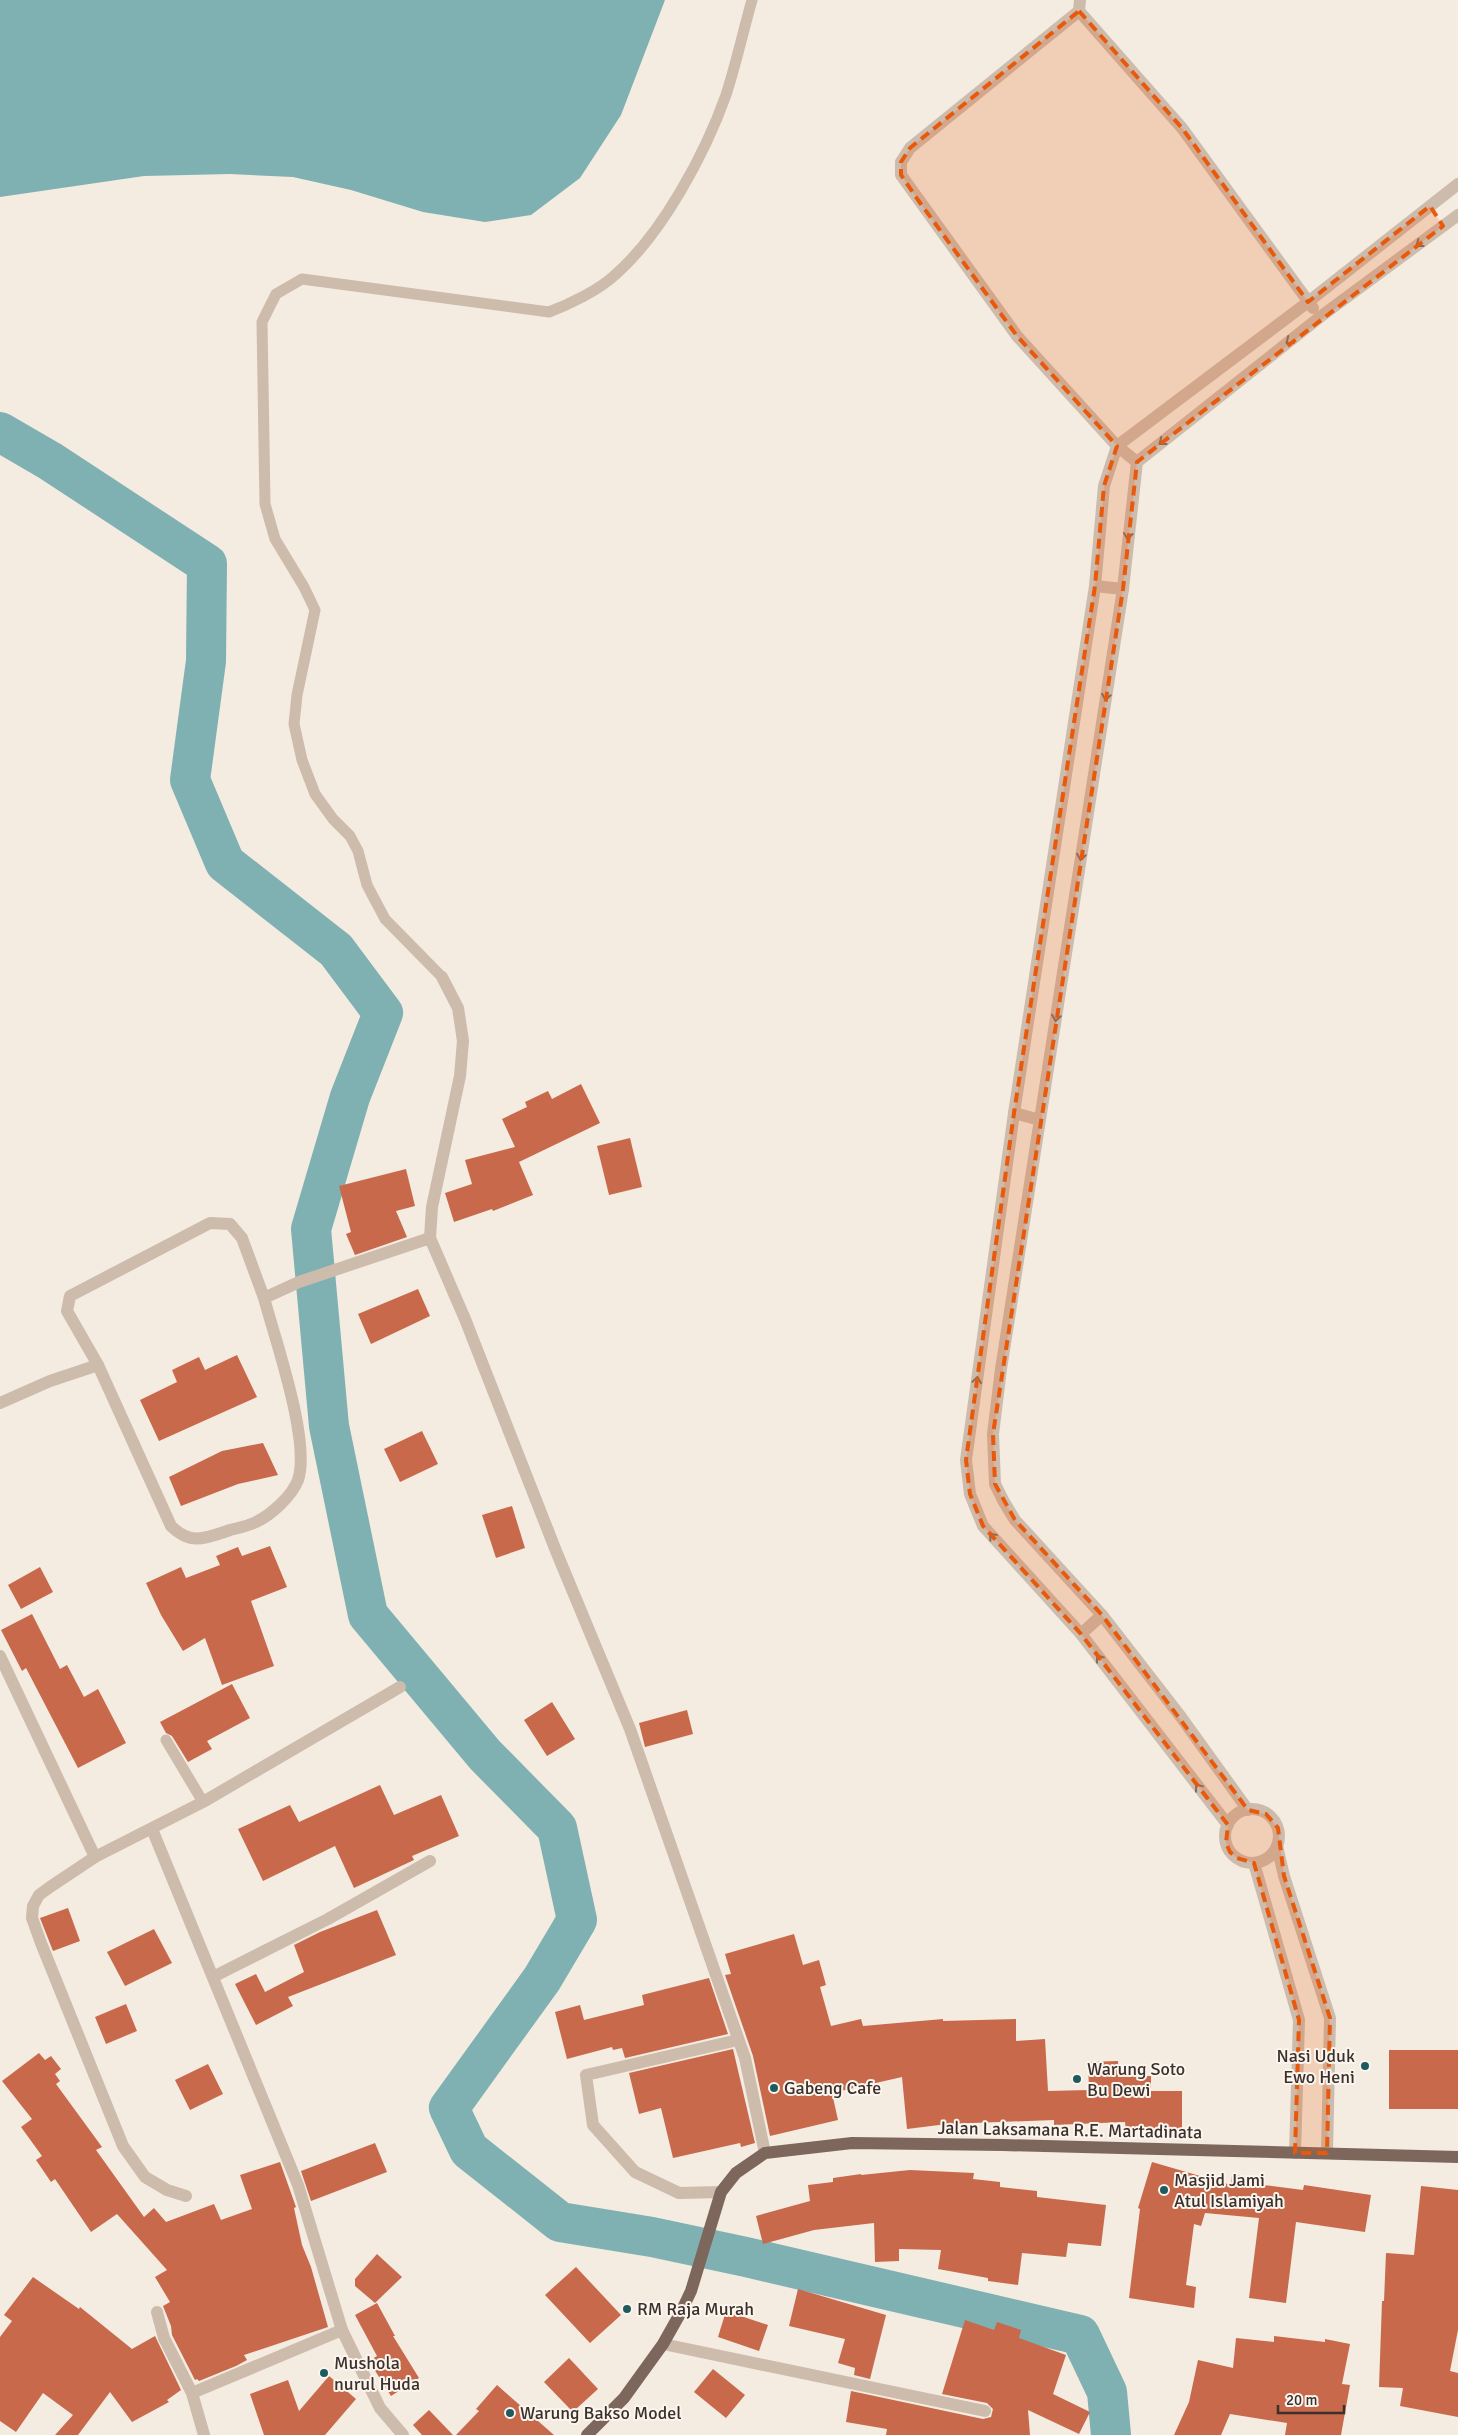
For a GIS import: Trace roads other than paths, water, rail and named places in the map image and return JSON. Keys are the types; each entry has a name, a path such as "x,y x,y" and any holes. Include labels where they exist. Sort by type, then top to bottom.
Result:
{"main road":[{"name":"Jalan Laksamana R.E. Martadinata","path":"587,2435 624,2398 663,2344 691,2291 721,2192 736,2173 765,2153 852,2143 1458,2157"}],"street":[{"path":"1137,462 1117,446 1017,336 901,175 901,162 910,148 1079,6 1182,128 1320,317"},
{"path":"1228,1825 1081,1634 983,1526 970,1494 966,1460 1014,1113 1096,586 1104,486 1117,446 1308,302 1458,184"},
{"path":"1430,206 1442,226"},
{"path":"1248,1810 1181,1717 1102,1615 1015,1520 995,1484 992,1434 1123,589 1137,462 1320,317 1458,215"},
{"path":"1096,586 1123,589"},
{"path":"442,977 458,1008 463,1041 460,1076 432,1207 430,1238 465,1319 556,1551 630,1729 744,2058 765,2153"},
{"path":"1014,1113 1040,1120"},
{"path":"210,1224 230,1224 242,1238 264,1298 295,1413 301,1467 297,1482 284,1501 256,1522 204,1539 192,1539 180,1534 171,1526 98,1365 68,1311 70,1296 210,1224"},
{"path":"264,1298 299,1282 430,1238"},
{"path":"0,1403 50,1381 98,1365"},
{"path":"1081,1634 1102,1615"},
{"path":"0,1656 95,1857"},
{"path":"186,2196 167,2190 146,2177 123,2146 32,1918 32,1906 40,1895 95,1857 204,1802 400,1687"},
{"path":"1248,1810 1258,1810 1274,1820 1280,1837 1272,1855 1254,1863 1237,1858 1230,1852 1226,1843 1228,1825 1232,1818 1248,1810"},
{"path":"152,1829 298,2185 342,2330 380,2408 403,2435"},
{"path":"1277,1846 1284,1876 1330,2018 1326,2154"},
{"path":"213,1977 328,1918 430,1860"},
{"path":"1254,1863 1299,2020 1295,2153"},
{"path":"721,2192 679,2194 635,2172 594,2125 586,2075 738,2040"},
{"path":"157,2312 164,2338 192,2392 204,2435"},
{"path":"192,2392 342,2330"},
{"path":"663,2344 985,2411"}],"lane":[{"path":"442,977 385,919 367,884 358,851 350,836 333,820 315,794 302,760 294,724 297,695 315,610 304,587 275,539 265,504 262,322 276,294 302,279 549,312 566,305 615,276 652,237 698,160 725,95 752,0"},
{"path":"166,1740 204,1802"}],"water":[{"path":"0,0 665,0 621,115 580,178 531,215 485,222 423,212 351,190 293,177 230,174 144,176 0,197"}],"waterway":[{"path":"0,432 50,461 207,564 206,661 190,780 225,863 336,950 383,1013 350,1097 311,1229 329,1426 368,1615 485,1755 557,1828 577,1920 542,1979 449,2108 469,2150 560,2222 652,2237 746,2257 1080,2335 1107,2392 1111,2435"}],"place":[{"name":"Nasi Uduk Ewo Heni","path":"1365,2066"},
{"name":"Warung Soto Bu Dewi","path":"1077,2079"},
{"name":"Gabeng Cafe","path":"774,2088"},
{"name":"Masjid Jami Atul Islamiyah","path":"1164,2190"},
{"name":"RM Raja Murah","path":"627,2309"},
{"name":"Mushola nurul Huda","path":"324,2373"},
{"name":"Warung Bakso Model","path":"510,2413"}]}
